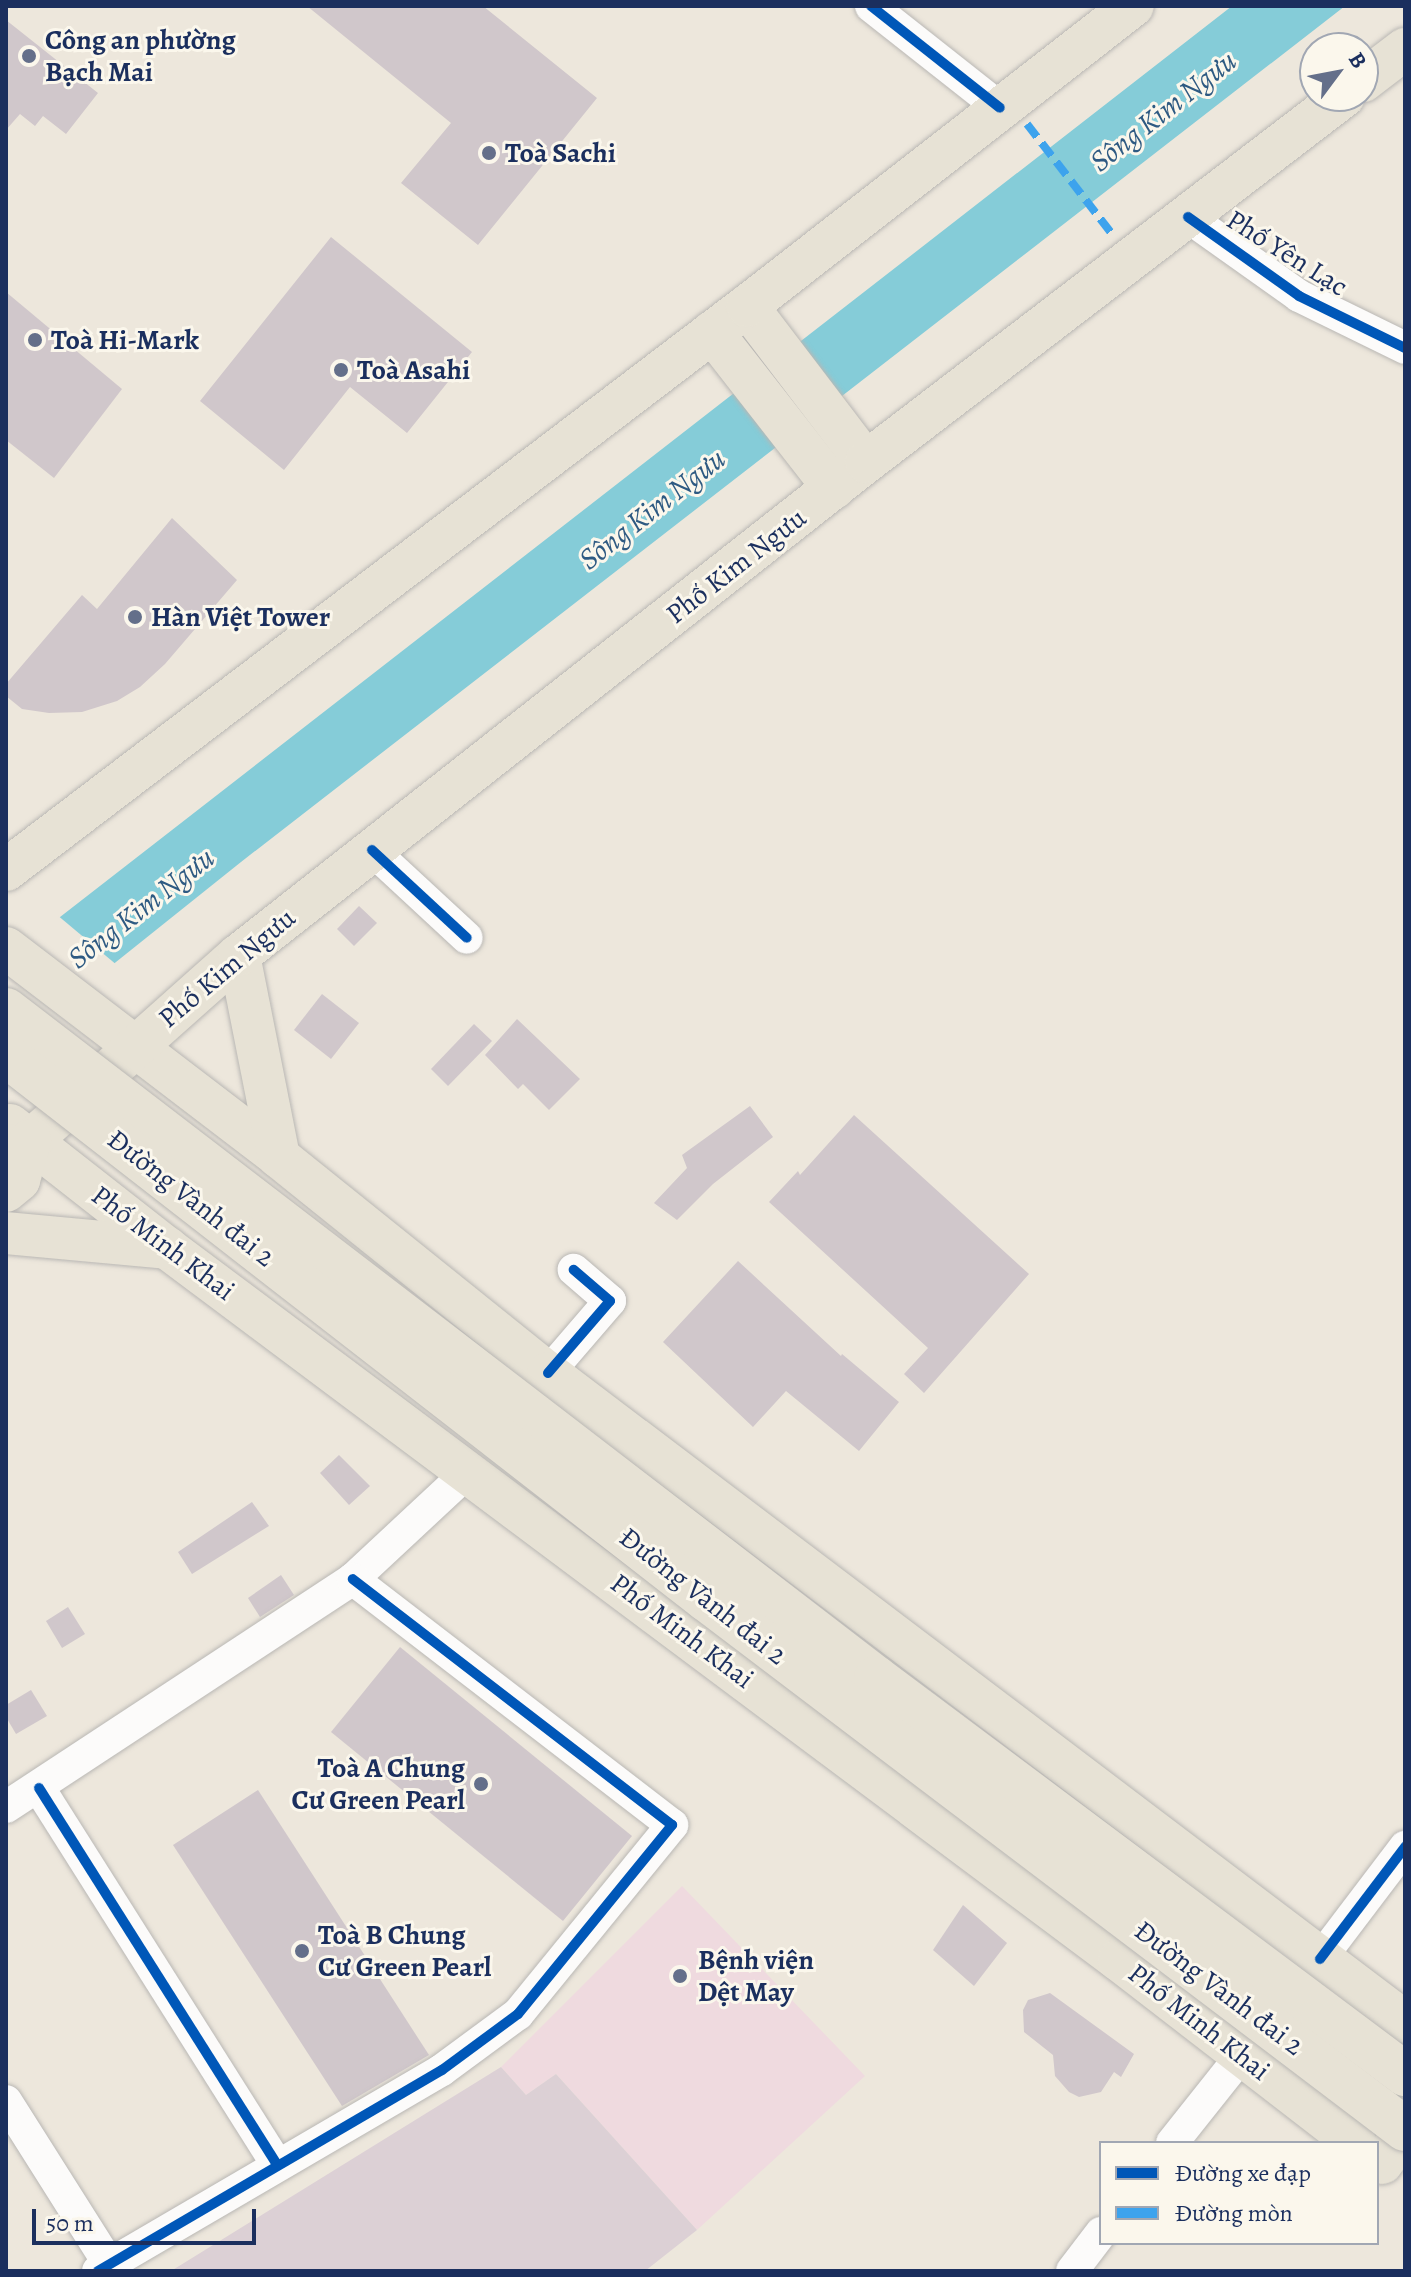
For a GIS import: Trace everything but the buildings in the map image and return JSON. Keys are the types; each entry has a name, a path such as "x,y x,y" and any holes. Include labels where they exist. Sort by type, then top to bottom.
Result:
{"highway":[{"name":"Đường Vành đai 2","path":"6,1010 876,1678 1405,2074"},
{"name":"Đường Vành đai 2","path":"6,1055 706,1599 1376,2141"}],"main road":[{"path":"6,870 24,839 747,306 1133,6"},
{"path":"1379,69 1405,49"},
{"name":"Phố Kim Ngưu","path":"14,1137 119,1034 239,955 866,462 1323,112"},
{"path":"747,306 866,462"},
{"path":"712,332 834,488"},
{"path":"6,948 279,1157 548,1373 1405,2022"},
{"path":"239,955 279,1157"},
{"path":"6,1191 19,1180 14,1137"},
{"name":"Phố Minh Khai","path":"14,1137 469,1471 1242,2055 1373,2141"},
{"path":"6,1233 167,1248"},
{"path":"1242,2055 1320,1959"}],"street":[{"path":"871,6 1000,108"},
{"name":"Phố Yên Lạc","path":"1188,217 1299,296 1405,348"},
{"path":"372,850 467,938"},
{"path":"548,1373 610,1301 574,1270"},
{"path":"6,1807 353,1579 469,1471"},
{"path":"6,2101 104,2267 442,2070 518,2014 672,1825 353,1579"},
{"path":"39,1788 277,2165"},
{"path":"1320,1959 1405,1847"},
{"path":"1174,2141 1242,2055"},
{"path":"1075,2269 1099,2236"}],"shaded area":[{"name":"Bệnh viện Dệt May","path":"682,1886 865,2076 697,2230 556,2074 526,2095 501,2067"},
{"path":"501,2067 526,2095 556,2074 697,2230 645,2271 171,2271"}],"water":[{"name":"Sông Kim Ngưu","path":"1232,6 1345,6 1311,32 1299,32 1299,42 241,862 6,1050 6,959"}],"pier":[{"path":"56,914 118,966 6,1054 6,954"}],"marked path":[{"path":"1027,124 1112,234"}],"cycle path":[{"path":"871,6 1000,108"},
{"path":"1188,217 1299,296 1405,348"},
{"path":"372,850 467,938"},
{"path":"548,1373 610,1301 574,1270"},
{"path":"98,2271 442,2070 518,2014 672,1825 353,1579"},
{"path":"39,1788 277,2165"},
{"path":"1320,1959 1405,1847"}],"place":[{"name":"Công an phường Bạch Mai","path":"29,56"},
{"name":"Toà Sachi","path":"489,153"},
{"name":"Toà Hi-Mark","path":"35,340"},
{"name":"Toà Asahi","path":"341,370"},
{"name":"Hàn Việt Tower","path":"135,617"},
{"name":"Toà A Chung Cư Green Pearl","path":"481,1784"},
{"name":"Toà B Chung Cư Green Pearl","path":"302,1951"},
{"name":"Bệnh viện Dệt May","path":"680,1976"}]}
